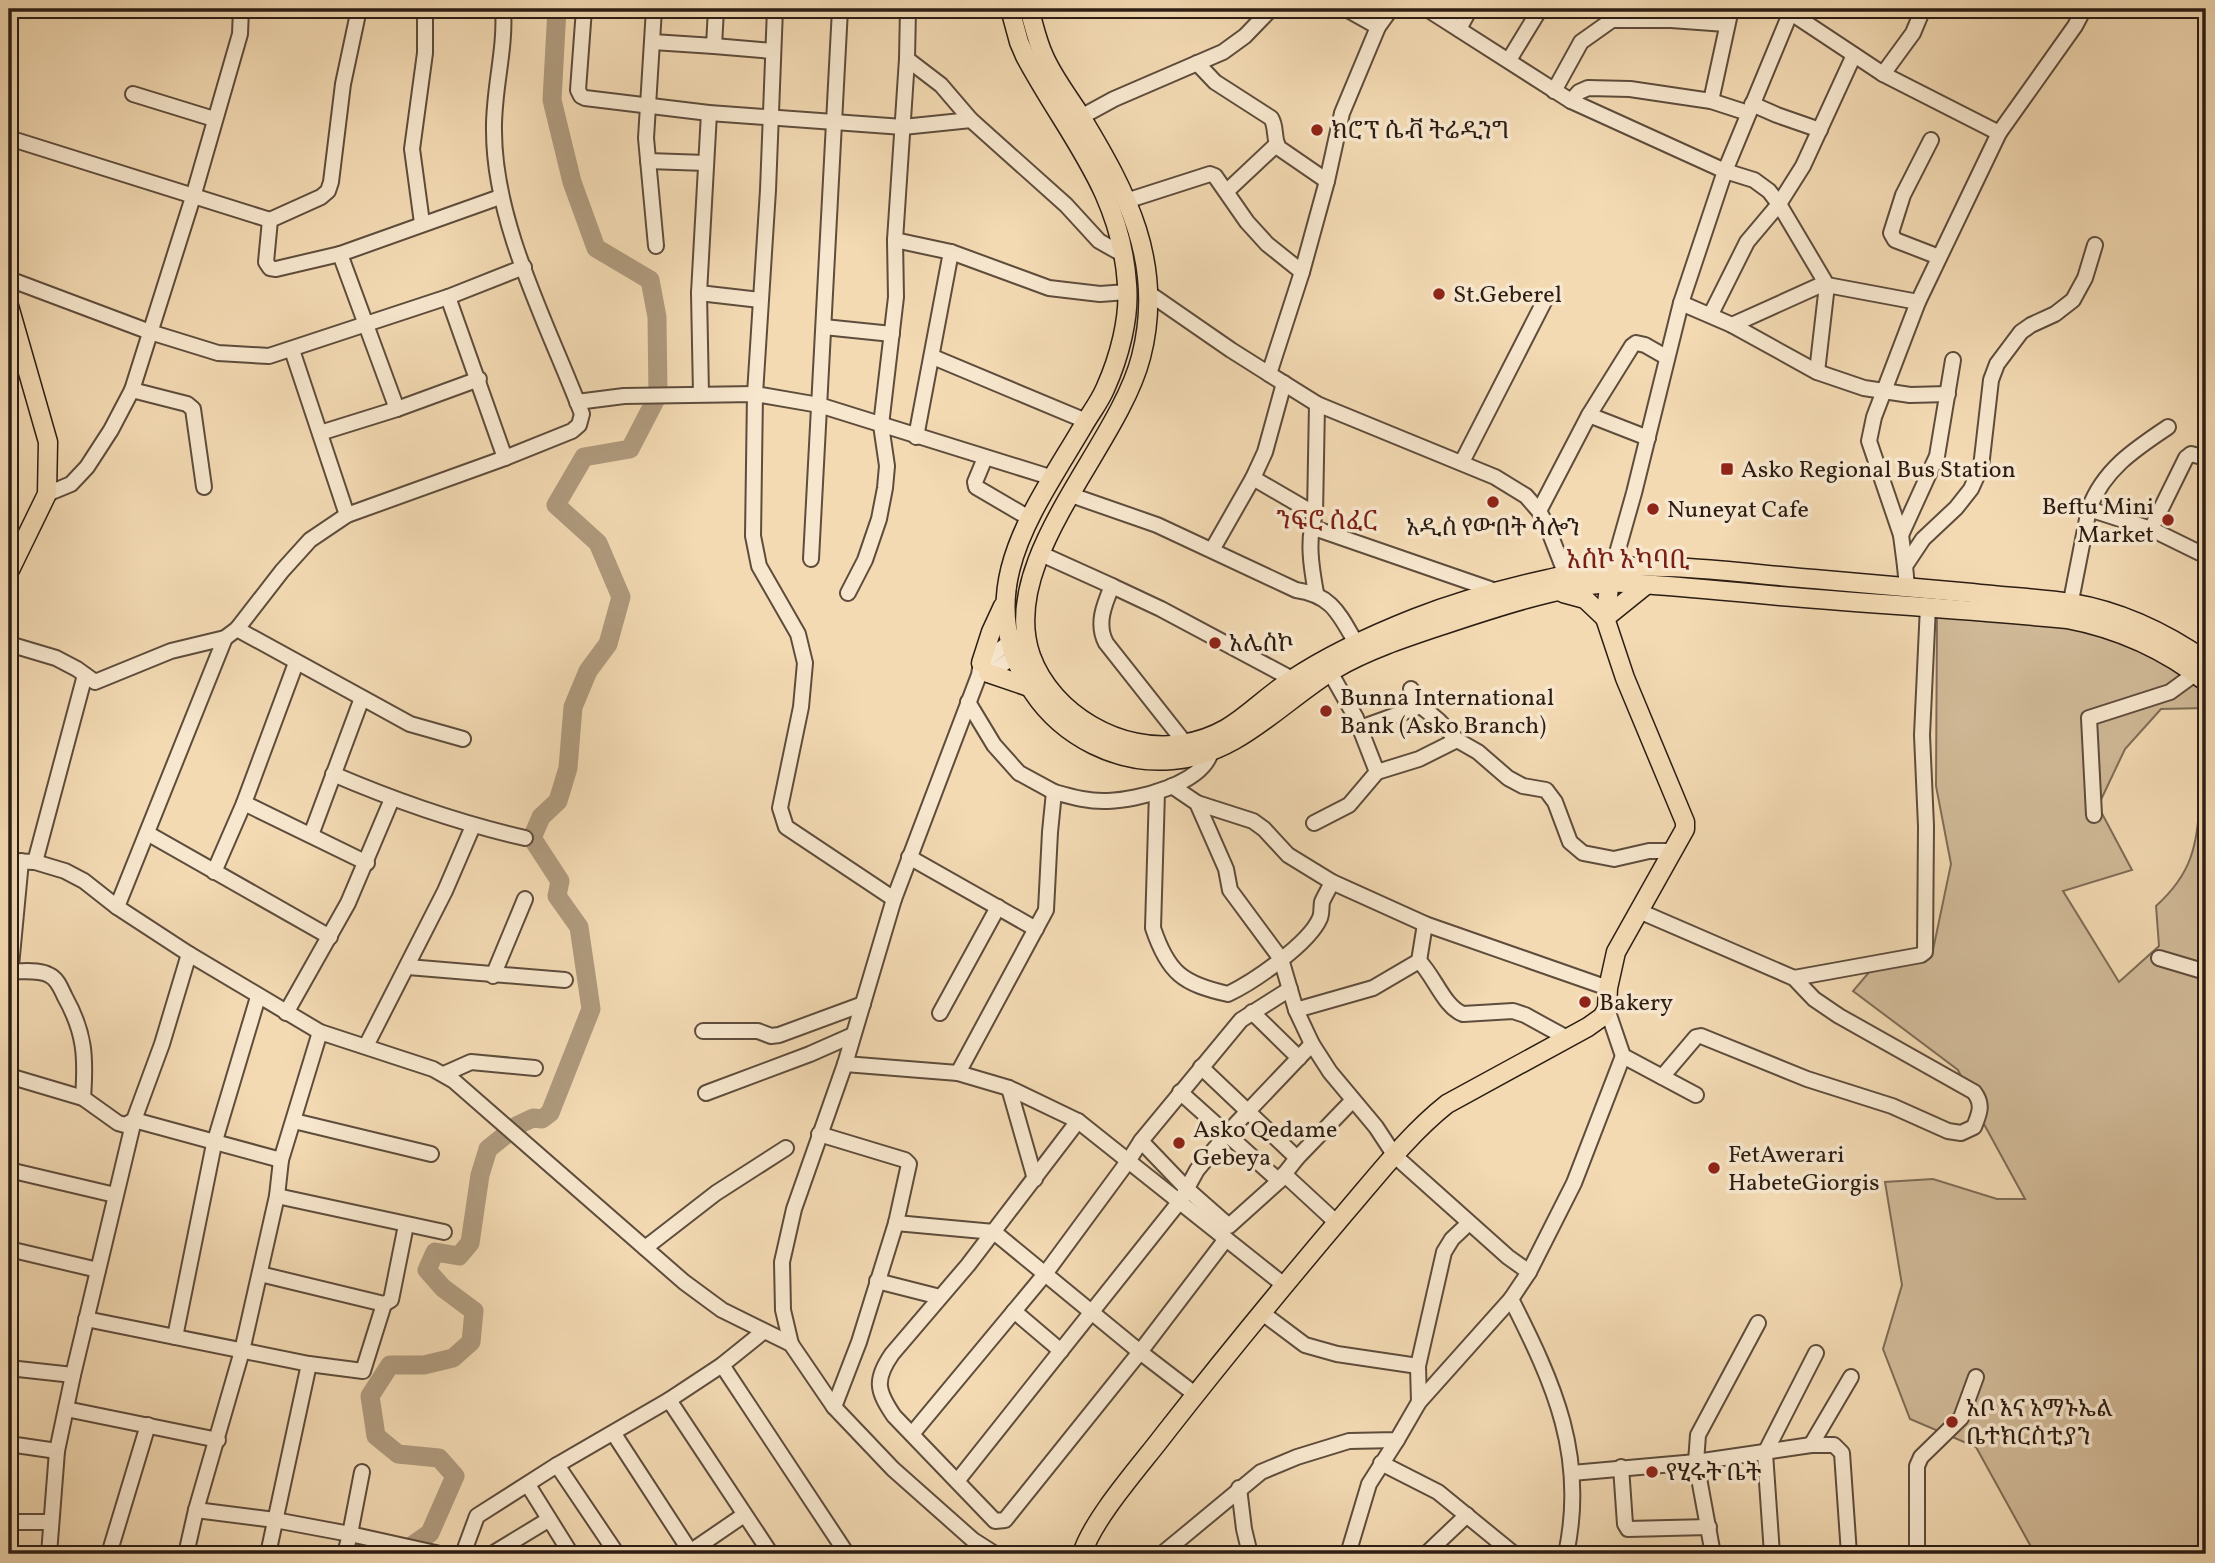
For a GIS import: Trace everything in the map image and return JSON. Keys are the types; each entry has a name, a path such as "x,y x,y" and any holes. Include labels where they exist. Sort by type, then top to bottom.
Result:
{"main road":[{"path":"1010,9 1018,42 1025,56 1073,133 1105,193 1114,213 1124,256 1128,292 1123,334 1114,367 1104,392 1018,538 1007,582 1005,603 1005,617 1047,686 1070,709 1096,729 1135,742 1156,745 1185,743 1220,733 1292,679 1356,643 1422,616 1496,591 1566,575 1611,575 1671,568 1907,587 2069,611 2091,624 2143,641 2203,672"},
{"path":"1029,9 1044,55 1126,201 1140,235 1149,275 1147,330 1136,375 1039,553 1020,644 1029,687 1046,710 1079,738 1108,751 1156,761 1179,760 1211,752 1238,739 1330,672 1357,657 1441,626 1611,575 1646,585 1927,606 2069,611"},
{"path":"9,306 18,366 48,442 47,494 9,572"},
{"path":"1082,1554 1086,1540 1121,1490 1261,1312 1433,1115 1447,1104 1588,1027 1602,1017 1607,1009 1608,988 1616,952 1685,829 1685,822 1625,678 1605,618 1611,575"},
{"path":"1605,618 1646,585"},
{"path":"1556,592 1585,599 1605,618"},
{"path":"1005,603 991,632 983,670 1029,687"}],"street":[{"path":"47,494 71,484 87,467 132,390 193,197 240,34 241,9"},
{"path":"9,138 270,220 321,197 328,191 343,84 359,9"},
{"path":"422,223 412,149 425,53 425,9"},
{"path":"117,907 231,634 310,540 347,515 505,458 572,431 579,425 582,414 524,267 500,197 494,131 503,9"},
{"path":"584,9 579,90 581,96 647,107 709,113 903,127 971,120"},
{"path":"654,9 647,107 648,161 656,246"},
{"path":"715,46 716,9"},
{"path":"775,9 768,190 755,394 754,551 759,566 798,634 805,663 803,699 780,808 786,827 894,899"},
{"path":"811,559 840,9"},
{"path":"848,593 865,560 879,519 885,488 887,466 881,425 895,297 895,240 908,9"},
{"path":"1081,117 1114,99 1223,52 1245,36 1271,9"},
{"path":"1346,9 1378,27"},
{"path":"1269,373 1302,272 1342,113 1378,27 1391,9"},
{"path":"1427,9 1571,101 1725,171 1754,180 1769,191 1826,284 1817,372"},
{"path":"1458,29 1471,9"},
{"path":"1509,60 1540,9"},
{"path":"1711,101 1731,9"},
{"path":"1883,74 1913,33 1923,9"},
{"path":"1907,587 1901,535 1869,441 1874,417 1918,302 1999,133 2075,26 2084,9"},
{"path":"1611,575 1681,303 1725,171 1789,10 1883,74 1999,133"},
{"path":"1554,91 1581,42 1615,14 1726,24"},
{"path":"653,43 772,51"},
{"path":"1711,314 1747,242 1779,204 1802,166 1854,55"},
{"path":"907,59 941,85 971,120 1066,205 1099,241 1124,256"},
{"path":"1197,62 1215,82 1271,118 1277,145 1327,181"},
{"path":"1571,101 1580,92 1599,87 1630,89 1750,108 1820,130"},
{"path":"133,94 214,119"},
{"path":"701,394 699,293 709,113"},
{"path":"1931,140 1903,195 1891,233 1895,240 1939,257"},
{"path":"1227,191 1277,145"},
{"path":"648,161 706,163"},
{"path":"1126,201 1210,174 1220,180 1247,222 1267,244 1302,272"},
{"path":"270,220 266,262 270,268 276,269 340,254 500,197"},
{"path":"895,240 951,252 1049,288 1100,294 1128,292"},
{"path":"1905,566 1923,539 1956,508 1971,489 1981,467 1991,380 1997,364 2021,332 2031,324 2055,314 2073,300 2085,278 2095,245"},
{"path":"916,437 951,252"},
{"path":"340,254 397,409"},
{"path":"9,279 150,332 227,354 269,356 448,297 524,267"},
{"path":"1732,325 1826,284 1918,302"},
{"path":"699,293 760,300"},
{"path":"1150,293 1231,350 1317,404 1495,477 1525,496 1539,511 1566,575"},
{"path":"448,297 505,458"},
{"path":"1462,463 1546,298"},
{"path":"1681,303 1711,314 1817,372 1883,392 1948,394"},
{"path":"824,327 892,334"},
{"path":"1539,511 1589,415 1632,346 1636,343 1645,345 1666,357"},
{"path":"292,350 347,515"},
{"path":"933,357 1086,421"},
{"path":"1901,535 1937,456 1954,360"},
{"path":"320,433 479,379"},
{"path":"1212,550 1254,478 1265,452 1284,383"},
{"path":"132,390 187,404 192,409 204,487"},
{"path":"577,402 624,396 755,394 819,405 1053,478"},
{"path":"1316,593 1310,547 1317,404"},
{"path":"1589,415 1648,438"},
{"path":"2069,611 2095,493 2104,478 2135,450 2168,426"},
{"path":"2151,530 2186,458 2191,454 2206,458"},
{"path":"985,458 975,482 976,487 1029,518"},
{"path":"1254,478 1313,520 1496,591"},
{"path":"1071,495 1157,525 1296,590 1316,593 1340,616 1356,643"},
{"path":"2090,509 2151,530 2206,556"},
{"path":"1039,553 1161,609 1292,679"},
{"path":"1112,586 1104,607 1100,632 1185,743"},
{"path":"1794,978 1921,956 1925,952 1926,826 1922,735 1927,606"},
{"path":"9,644 56,658 95,682 171,651 231,634 296,663 410,724 463,739"},
{"path":"995,1554 973,1539 893,1469 834,1407 791,1344 783,1310 782,1262 794,1209 845,1064 894,899 968,702 983,670 1020,644"},
{"path":"214,872 244,803 296,663"},
{"path":"1330,672 1360,728 1377,772"},
{"path":"2094,815 2089,718 2170,692 2203,672"},
{"path":"9,987 22,861 85,676"},
{"path":"1411,689 1421,706 1457,740 1478,752 1522,786 1546,790 1555,802 1570,842 1583,853 1614,859 1649,851 1674,851"},
{"path":"311,835 362,698"},
{"path":"968,702 993,745 1019,773 1054,792 1083,800 1108,801 1157,792 1201,770 1209,761 1211,752"},
{"path":"1360,728 1421,706"},
{"path":"1314,823 1349,805 1377,772 1419,759 1457,740"},
{"path":"333,774 392,799 473,826 525,838"},
{"path":"1172,786 1196,803 1253,821 1288,855 1332,882 1425,924 1608,988"},
{"path":"958,1073 1046,910 1049,832 1054,792"},
{"path":"1157,792 1153,928 1174,972 1198,987 1228,994 1250,983 1281,960 1317,923 1321,916 1321,905 1332,882"},
{"path":"286,1013 331,937 392,799"},
{"path":"244,803 366,863"},
{"path":"1196,803 1226,869 1230,891 1281,960 1296,1010 1311,1044 1352,1101 1376,1127 1395,1156 1469,1223 1530,1272"},
{"path":"366,1046 445,891 473,826"},
{"path":"146,833 331,937"},
{"path":"909,856 1036,929"},
{"path":"22,861 65,871 84,881 117,907 189,954 320,1032 444,1074 684,1282 722,1310 791,1344"},
{"path":"494,976 525,899"},
{"path":"940,1013 998,907"},
{"path":"1639,911 1794,978 1814,999 1839,1016 1974,1092 1981,1104 1981,1111 1973,1127 1961,1133 1948,1131 1892,1106 1807,1079 1701,1036 1696,1037 1662,1077"},
{"path":"1419,961 1425,924"},
{"path":"49,1554 57,1451 97,1270 134,1120 162,1044 189,954"},
{"path":"2159,958 2206,972"},
{"path":"1296,1010 1373,988 1419,961"},
{"path":"1419,961 1456,1011 1464,1014 1513,1011 1567,1038"},
{"path":"408,967 565,980"},
{"path":"11,971 49,974 57,982 77,1019 83,1039 83,1098"},
{"path":"912,1434 1045,1274 1141,1141 1201,1067 1241,1020 1290,989"},
{"path":"175,1337 214,1144 258,997"},
{"path":"703,1031 758,1031 771,1036 779,1035 863,1004"},
{"path":"1348,1554 1369,1484 1381,1463 1419,1402 1511,1299 1530,1272 1574,1183 1623,1056 1607,1009"},
{"path":"1252,1012 1298,1058"},
{"path":"186,1554 242,1351 277,1196 282,1160 320,1032"},
{"path":"706,1093 853,1035"},
{"path":"958,1480 1092,1313 1183,1195 1198,1170 1248,1111 1311,1044"},
{"path":"1623,1056 1696,1094"},
{"path":"444,1074 471,1062 535,1068"},
{"path":"845,1064 958,1073 1010,1088 1078,1121 1129,1160 1229,1226 1282,1177 1352,1101"},
{"path":"1201,1067 1297,1158"},
{"path":"9,1076 83,1098 118,1123 125,1125 134,1120 214,1144 282,1160"},
{"path":"1010,1088 1035,1179"},
{"path":"1180,1092 1226,1136 1282,1177 1337,1223"},
{"path":"294,1121 431,1154"},
{"path":"1078,1121 993,1232 892,1354 879,1380 881,1397 894,1416 996,1521 1005,1520 1140,1353 1226,1239"},
{"path":"819,1134 905,1160 909,1164 896,1223 859,1342 834,1407"},
{"path":"1141,1141 1183,1195 1226,1239 1284,1285"},
{"path":"645,1248 716,1193 786,1148"},
{"path":"9,1170 116,1195"},
{"path":"277,1196 444,1232"},
{"path":"896,1223 993,1232 1140,1353 1196,1395"},
{"path":"1419,1402 1418,1366 1444,1252 1452,1239 1469,1223"},
{"path":"86,1319 309,1364 363,1371 384,1304 391,1300 406,1225"},
{"path":"9,1249 97,1270"},
{"path":"260,1274 384,1304"},
{"path":"877,1281 940,1297"},
{"path":"1511,1299 1549,1376 1563,1418 1572,1473 1572,1527 1566,1554"},
{"path":"1014,1311 1061,1351"},
{"path":"1261,1312 1305,1345 1337,1354 1418,1366"},
{"path":"1713,1554 1696,1462 1699,1435 1758,1323"},
{"path":"463,1554 477,1517 557,1465 669,1400 722,1365 763,1332"},
{"path":"1772,1554 1765,1453 1816,1353"},
{"path":"268,1554 309,1364"},
{"path":"722,1365 847,1554"},
{"path":"9,1368 73,1376"},
{"path":"1811,1445 1851,1377"},
{"path":"1917,1554 1917,1466 1921,1457 1961,1418 1976,1377"},
{"path":"669,1400 771,1554"},
{"path":"66,1409 218,1440"},
{"path":"108,1554 148,1424"},
{"path":"614,1434 690,1553 744,1515"},
{"path":"1170,1552 1239,1488 1261,1472 1297,1457 1349,1441 1396,1440"},
{"path":"9,1444 57,1451"},
{"path":"1572,1473 1696,1462 1811,1445 1834,1445 1842,1453 1849,1554"},
{"path":"1381,1463 1437,1492 1514,1554"},
{"path":"557,1465 617,1554"},
{"path":"1621,1467 1625,1524 1628,1528 1709,1527"},
{"path":"345,1554 362,1472"},
{"path":"528,1485 571,1554"},
{"path":"1239,1488 1250,1554"},
{"path":"196,1510 275,1520 434,1553"},
{"path":"1426,1554 1467,1515"},
{"path":"492,1554 548,1520"},
{"path":"9,1522 50,1522"}],"shaded area":[{"path":"1937,615 2084,629 2146,646 2206,684 2206,708 2161,709 2125,749 2098,806 2132,870 2063,891 2119,982 2159,946 2156,906 2170,892 2188,864 2196,835 2202,783 2206,777 2206,1454 2201,1468 2206,1475 2206,1554 2035,1554 1976,1447 1910,1419 1883,1349 1902,1285 1885,1182 1933,1179 1997,1199 2025,1199 1958,1070 1853,991 1870,971 1933,950 1951,864 1936,786"}],"waterway":[{"path":"400,1554 430,1533 455,1476 439,1458 398,1454 376,1436 370,1396 390,1365 424,1365 453,1358 471,1342 474,1311 443,1288 427,1270 435,1252 459,1256 470,1243 480,1175 488,1149 518,1125 533,1118 542,1119 550,1113 591,1009 579,927 557,896 560,881 532,838 541,817 558,801 568,768 573,707 588,671 608,644 621,597 598,543 556,505 584,457 630,449 658,395 657,317 650,280 596,248 572,182 552,100 557,9"}],"place":[{"name":"ክሮፕ ሴቭ ትሬዲንግ","path":"1317,130"},
{"name":"St.Geberel","path":"1439,294"},
{"name":"Asko Regional Bus Station","path":"1727,469"},
{"name":"አዲስ የውበት ሳሎን","path":"1493,502"},
{"name":"Nuneyat Cafe","path":"1653,509"},
{"name":"Beftu Mini Market","path":"2168,520"},
{"name":"አሌስኮ","path":"1215,643"},
{"name":"Bunna International Bank (Asko Branch)","path":"1326,711"},
{"name":"Bakery","path":"1585,1002"},
{"name":"Asko Qedame Gebeya","path":"1179,1143"},
{"name":"FetAwerari HabeteGiorgis","path":"1714,1168"},
{"name":"አቦ እና አማኑኤል ቤተክርስቲያን","path":"1952,1422"},
{"name":"የሂሩት ቤት","path":"1652,1472"}],"district":[{"name":"ንፍሮ ሰፈር","path":"1327,520"},
{"name":"አስኮ አካባቢ","path":"1628,559"}]}
